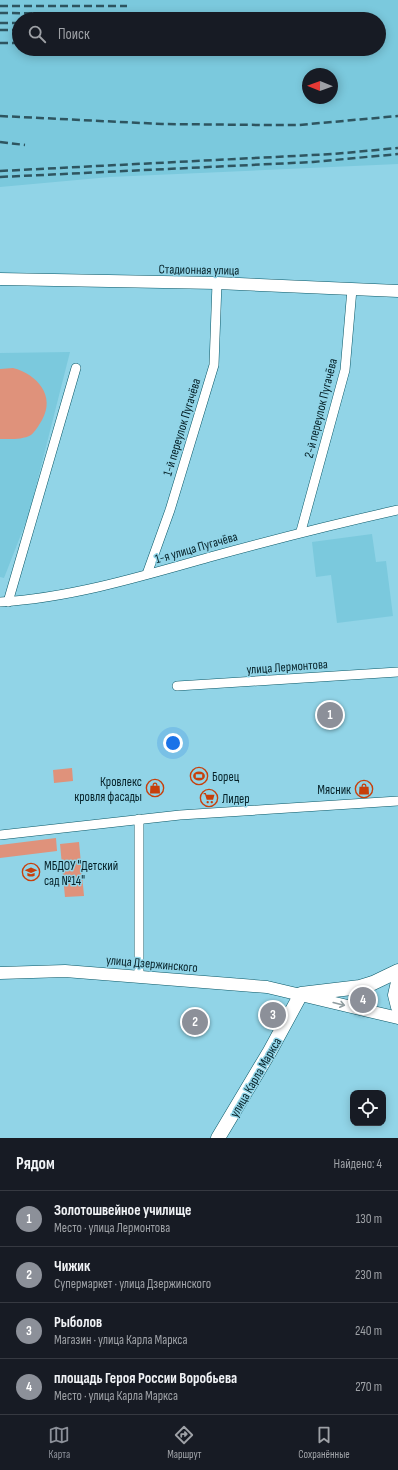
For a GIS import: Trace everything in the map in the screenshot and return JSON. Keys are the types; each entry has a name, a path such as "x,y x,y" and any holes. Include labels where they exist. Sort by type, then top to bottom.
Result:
{"main road":[{"name":"Стадионная улица","path":"0,279 217,283 398,291"},
{"name":"улица Дзержинского","path":"0,974 64,971 267,987 398,1018"},
{"path":"301,994 360,987 373,983 398,971"},
{"path":"398,982 395,992 398,1007"},
{"name":"улица Карла Маркса","path":"218,1138 270,1051 301,994"}],"street":[{"name":"1-й переулок Пугачёва","path":"146,574 170,510 214,366 217,283"},
{"name":"2-й переулок Пугачёва","path":"301,532 345,370 352,289"},
{"path":"4,602 76,368"},
{"name":"1-я улица Пугачёва","path":"4,602 26,600 146,574 301,532 398,510"},
{"name":"улица Лермонтова","path":"177,686 398,672"},
{"path":"0,835 139,819 398,801"},
{"path":"139,819 139,976"}],"shaded area":[{"path":"0,0 398,0 398,164 110,177 0,187"},
{"path":"70,352 29,514 4,578 0,577 0,353"},
{"path":"13,368 30,375 42,387 47,403 46,411 40,424 31,435 20,438 0,439 0,369"},
{"path":"372,534 376,562 386,561 393,616 337,623 331,575 316,577 312,542"},
{"path":"72,768 73,781 54,783 53,770"},
{"path":"56,838 57,851 0,858 0,845"},
{"path":"79,842 84,896 65,897 60,844"}],"railway":[{"path":"0,6 127,6"},
{"path":"0,13 12,13"},
{"path":"0,23 12,23"},
{"path":"0,30 12,30"},
{"path":"0,43 12,43"},
{"path":"0,116 162,124 267,125 299,125 398,116"},
{"path":"0,142 25,145"},
{"path":"0,171 333,154 398,148"},
{"path":"0,177 313,162 398,154"}],"place":[{"name":"Золотошвейное училище","path":"330,715"},
{"name":"Борец","path":"199,776"},
{"name":"Кровлекс кровля фасады","path":"155,788"},
{"name":"Мясник","path":"364,789"},
{"name":"Лидер","path":"209,798"},
{"name":"МБДОУ \"Детский сад №14\"","path":"31,872"},
{"name":"площадь Героя России Воробьева","path":"363,1000"},
{"name":"Рыболов","path":"273,1015"},
{"name":"Чижик","path":"195,1022"}]}
